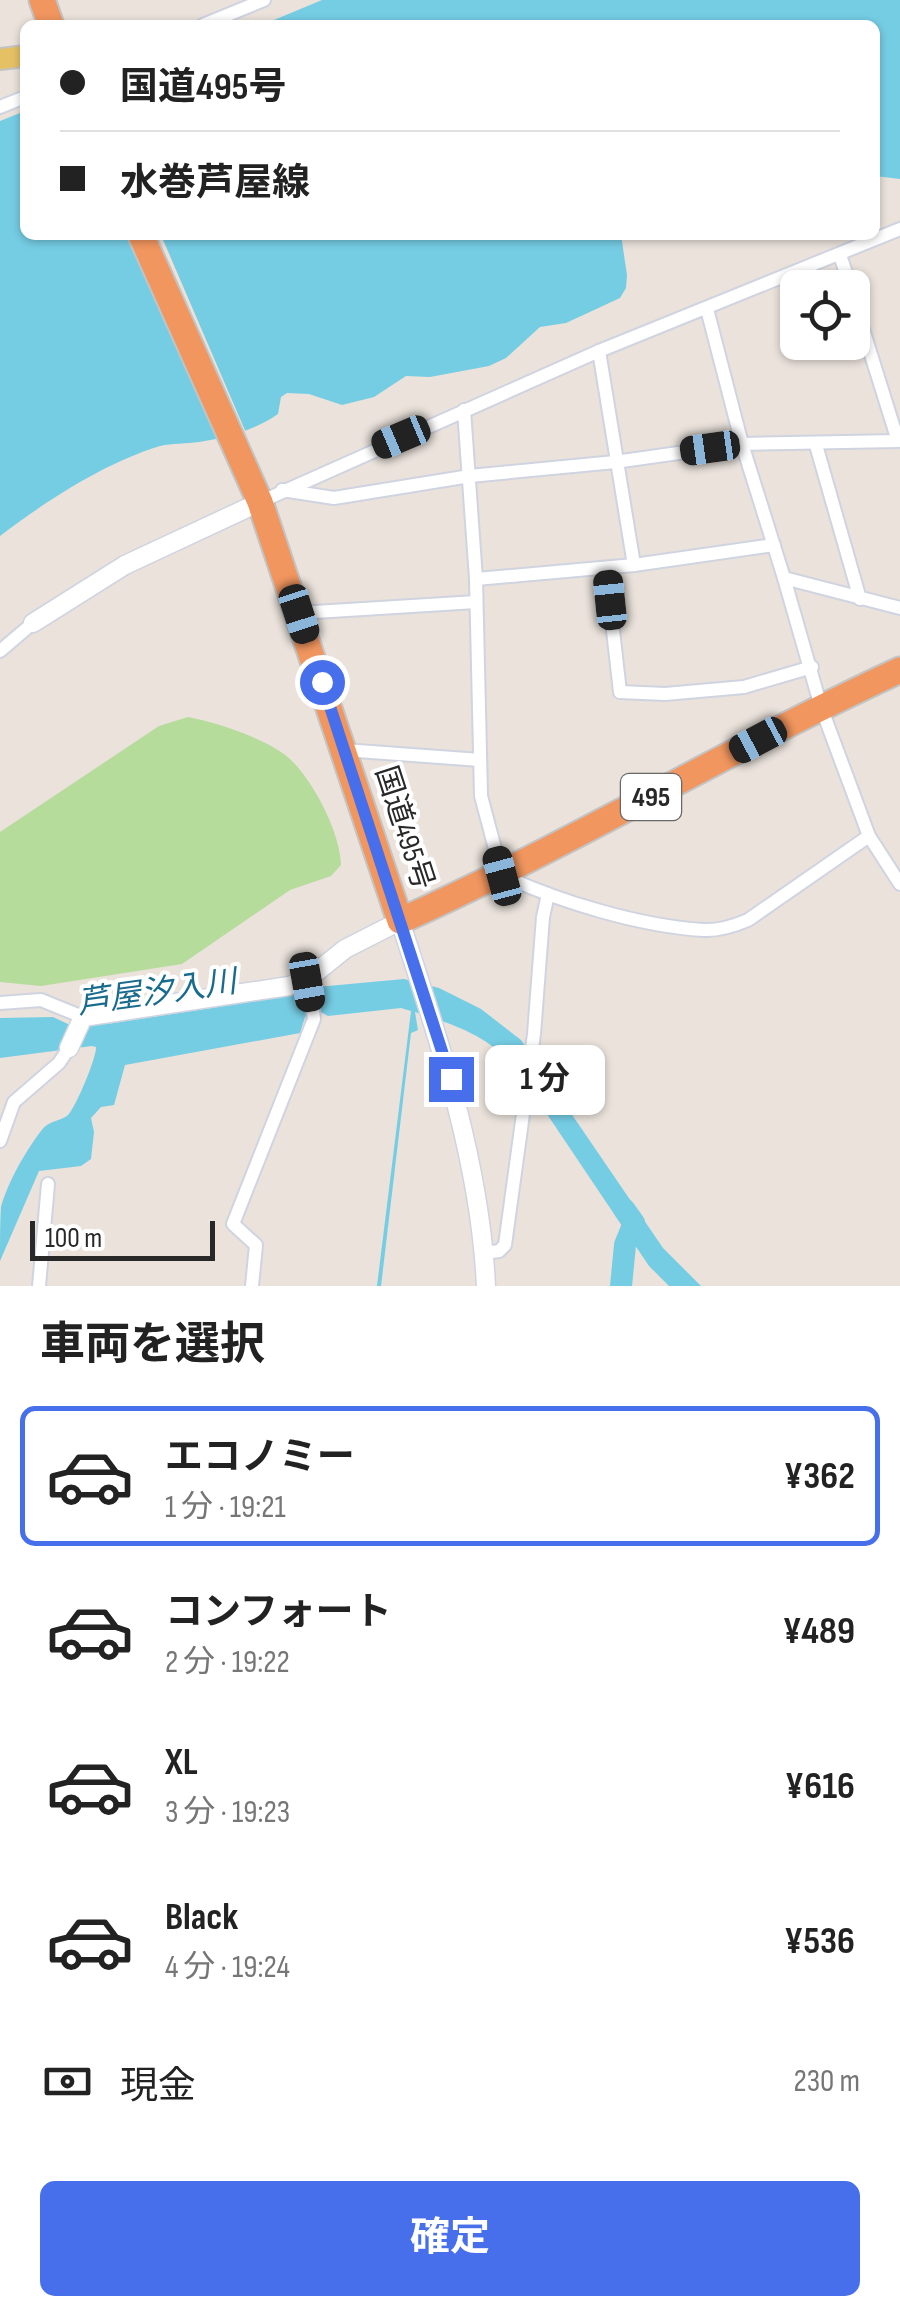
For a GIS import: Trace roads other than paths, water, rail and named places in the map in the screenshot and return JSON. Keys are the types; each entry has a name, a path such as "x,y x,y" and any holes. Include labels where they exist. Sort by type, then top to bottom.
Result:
{"highway":[{"name":"国道495号","path":"143,240 271,496 299,614 400,921 502,876 821,706 900,670"}],"street":[{"path":"215,20 264,0"},
{"path":"0,651 33,622 124,565 599,351 874,240"},
{"path":"840,254 845,270"},
{"path":"707,309 742,444 821,706 869,836 900,884"},
{"path":"271,496 334,498 470,476 615,462 742,444 898,441 870,350"},
{"path":"599,351 634,566"},
{"path":"464,410 476,579 481,796 502,876 548,894 656,923 706,930 729,928 748,920 869,836"},
{"path":"816,445 860,598"},
{"path":"476,579 634,566 774,545"},
{"path":"606,569 620,692 666,694 744,687 812,667"},
{"path":"784,578 900,608"},
{"path":"299,614 476,602"},
{"path":"344,750 480,760"},
{"path":"484,1253 499,1251 505,1245 534,1034 548,894"},
{"path":"0,1003 41,1000 82,1019 289,986 308,980 345,949 400,921 451,1079 476,1192 486,1286"},
{"path":"252,1286 256,1245 232,1224 314,1020 308,980"},
{"path":"0,1141 14,1102 59,1063 82,1019"},
{"path":"38,1286 48,1184"}],"water":[{"path":"322,0 900,0 900,179 880,177 880,20 274,20"},
{"path":"20,113 20,240 622,240 626,288 620,298 566,323 540,327 506,358 489,366 430,377 406,376 374,397 342,405 309,394 287,393 281,397 278,414 260,425 220,438 160,446 139,453 56,497 0,536 0,121"},
{"path":"404,979 439,988 481,1009 521,1040 663,1248 701,1286 669,1286 649,1266 505,1057 470,1032 415,1012 418,1030 411,1033 381,1286 377,1286 411,1011 401,1008 328,1016 317,1010 305,1017 300,1033 125,1065 114,1105 101,1107 91,1118 91,1159 81,1166 39,1171 0,1261 1,1207 8,1188 41,1131 70,1112 96,1047 0,1058 0,1018 53,1017 68,1024 107,1024 238,1004 317,987"}],"waterway":[{"name":"芦屋汐入川","path":"621,1286 625,1245 634,1223 624,1209"}]}
